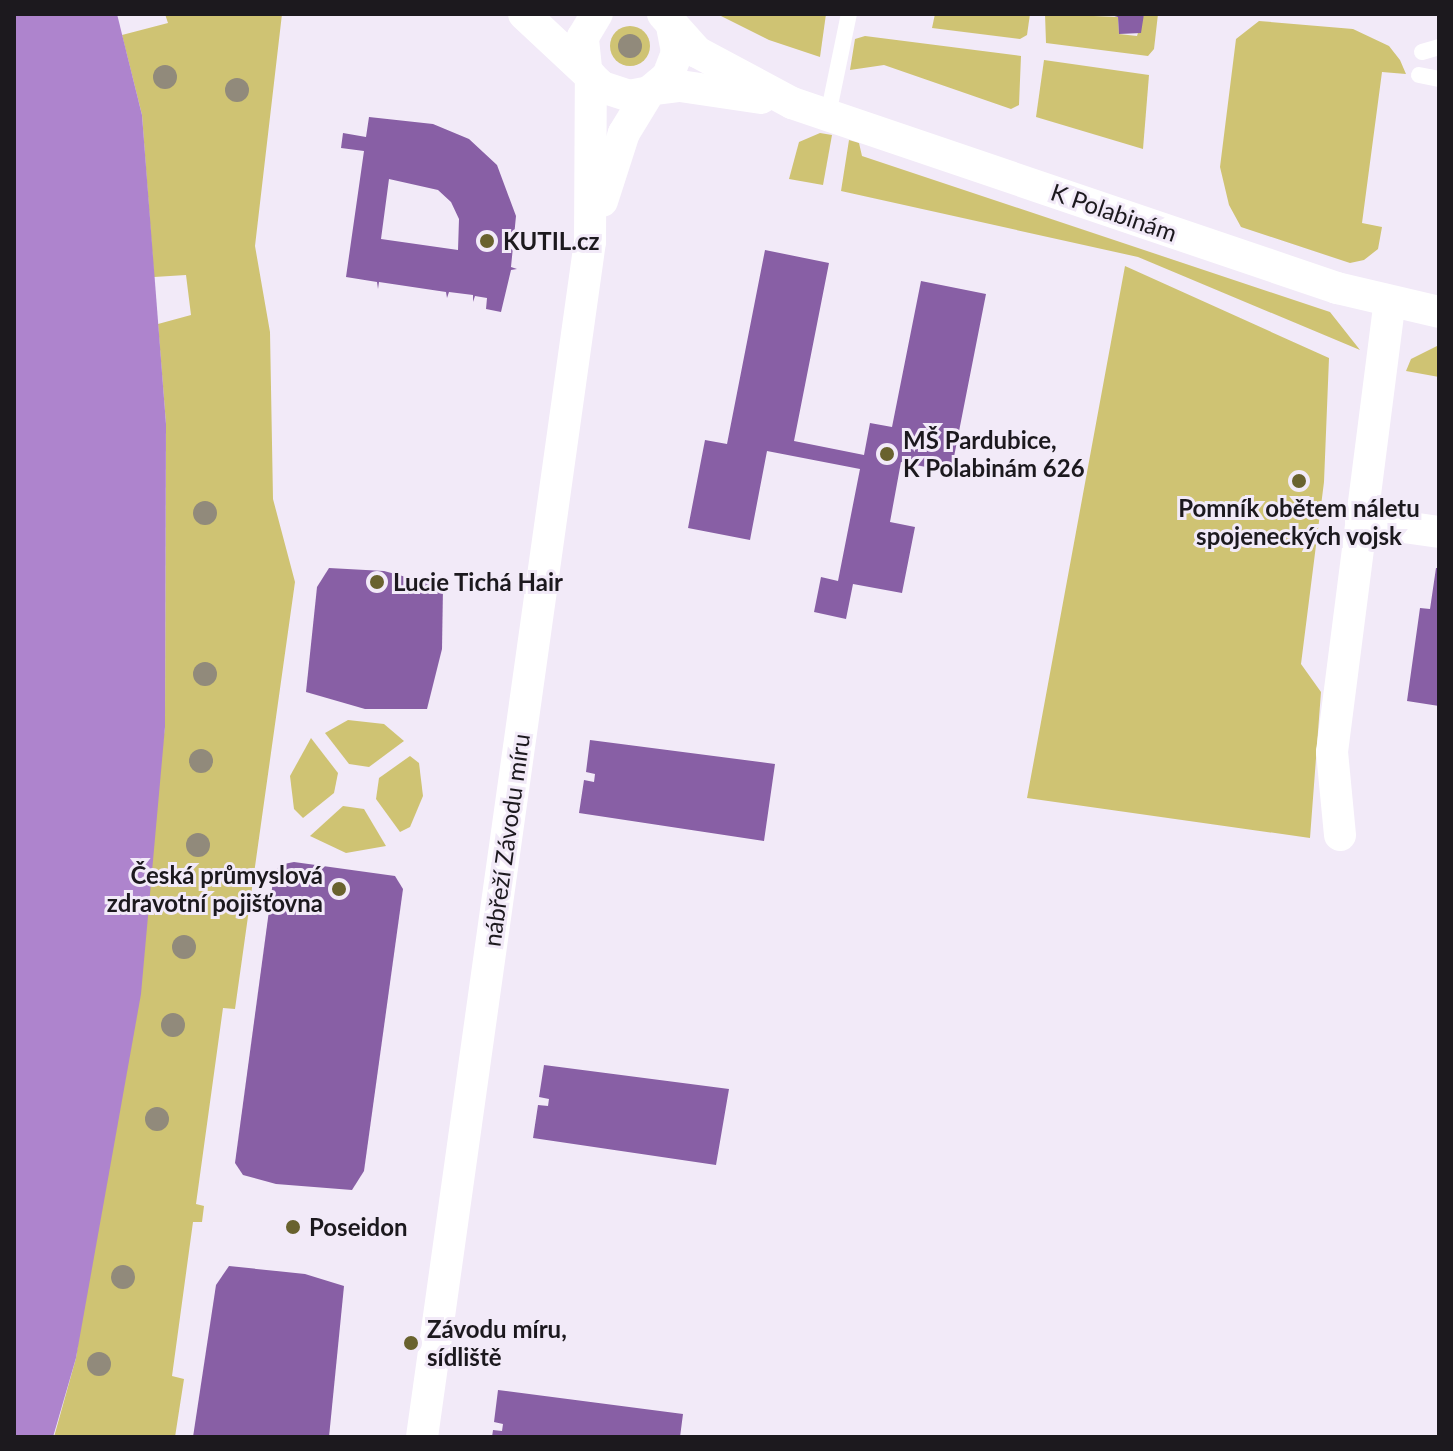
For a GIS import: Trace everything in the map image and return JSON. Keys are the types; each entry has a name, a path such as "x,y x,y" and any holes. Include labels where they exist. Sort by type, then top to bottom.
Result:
{"street":[{"name":"K Polabinám","path":"524,14 615,93 705,89 792,103"},
{"path":"589,72 583,37 597,14"},
{"name":"K Polabinám","path":"651,90 675,61 666,18"},
{"name":"K Polabinám","path":"666,18 711,61 792,103 1390,302 1439,312"},
{"name":"nábřeží Závodu míru","path":"422,1437 590,242 589,72"},
{"name":"nábřeží Závodu míru","path":"590,242 624,133 651,90"},
{"path":"1340,835 1332,752 1390,302"},
{"path":"1361,521 1439,532"}],"lane":[{"path":"828,115 849,14"},
{"path":"1422,52 1439,47"},
{"path":"1419,75 1439,79"}],"shaded area":[{"path":"14,14 117,14 142,115 166,424 165,727 141,994 76,1358 53,1437 14,1437"},
{"path":"165,14 282,14 255,246 270,332 273,499 295,582 235,1009 223,1008 196,1204 204,1206 202,1222 193,1222 172,1376 184,1379 175,1437 54,1437 76,1358 165,727 166,424 158,324 191,315 186,275 154,277 142,115 122,35 168,23"},
{"path":"717,14 826,14 820,57 769,40"},
{"path":"935,14 1030,14 1027,35 1020,39 932,28"},
{"path":"1045,14 1118,17 1119,34 1137,36 1144,14 1158,14 1154,49 1148,56 1046,43"},
{"path":"1259,21 1353,29 1389,46 1400,60 1406,74 1382,72 1362,223 1382,227 1378,249 1364,260 1350,263 1241,227 1229,205 1220,167 1236,39"},
{"path":"630,26 644,32 650,46 644,60 630,66 616,60 610,46 616,32"},
{"path":"865,36 1021,56 1019,105 1011,109 884,65 850,70 855,39"},
{"path":"1044,60 1149,75 1143,149 1036,117"},
{"path":"820,133 832,135 823,185 789,179 799,142"},
{"path":"849,140 859,143 862,156 1330,312 1360,350 1138,257 841,191"},
{"path":"1125,266 1329,358 1324,482 1301,664 1321,692 1310,838 1027,798"},
{"path":"1439,345 1439,377 1406,371 1411,359"},
{"path":"348,720 384,724 404,741 369,767 349,764 325,733"},
{"path":"311,738 338,773 334,793 303,818 294,809 290,776"},
{"path":"410,756 419,763 423,796 410,827 400,832 376,799 379,778"},
{"path":"343,806 364,809 386,846 346,853 310,836"}],"building":[{"path":"1107,14 1144,14 1141,33 1119,34 1118,17"},
{"path":"369,117 433,124 469,139 497,165 516,216 511,267 517,269 511,270 501,312 486,309 487,298 475,296 473,302 473,295 449,292 447,298 446,292 379,282 378,289 377,282 346,277 364,151 341,148 343,133 366,137","holes":["389,179 438,190 451,202 459,219 458,250 381,239"]},
{"path":"765,250 829,263 794,441 864,455 870,423 892,427 921,281 986,294 951,472 901,462 890,522 915,527 902,593 853,584 846,619 814,612 821,577 838,581 860,469 767,451 750,540 688,528 705,440 727,444"},
{"path":"329,568 384,571 443,587 442,649 427,709 365,709 306,692 317,587"},
{"path":"1436,568 1439,568 1439,706 1407,701 1420,608 1430,609"},
{"path":"590,740 775,764 764,841 579,813 584,780 594,782 595,774 586,772"},
{"path":"294,862 395,876 403,889 364,1171 352,1190 276,1184 243,1175 235,1163 273,881 279,865"},
{"path":"544,1065 729,1089 716,1165 533,1138 538,1105 548,1106 549,1099 539,1097"},
{"path":"229,1266 305,1274 344,1286 329,1437 193,1437 216,1285"},
{"path":"498,1390 683,1414 680,1437 492,1437 493,1430 502,1431 503,1424 494,1422"}],"place":[{"name":"KUTIL.cz","path":"487,241"},
{"name":"MŠ Pardubice, K Polabinám 626","path":"887,454"},
{"name":"Pomník obětem náletu spojeneckých vojsk","path":"1299,481"},
{"name":"Lucie Tichá Hair","path":"377,582"},
{"name":"Česká průmyslová zdravotní pojišťovna","path":"339,889"},
{"name":"Poseidon","path":"293,1227"},
{"name":"Závodu míru, sídliště","path":"411,1343"}]}
